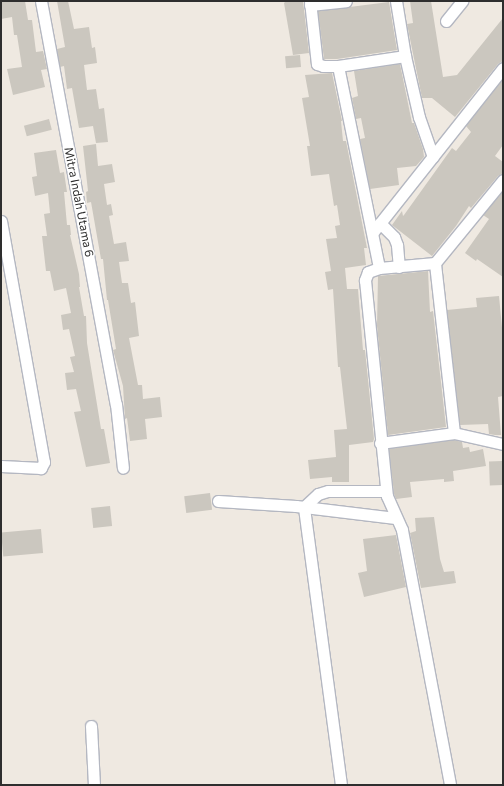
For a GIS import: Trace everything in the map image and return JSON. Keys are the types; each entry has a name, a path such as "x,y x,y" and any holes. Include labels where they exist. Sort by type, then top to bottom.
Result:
{"street":[{"name":"Mitra Indah Utama 6","path":"41,1 116,404 123,468"},
{"path":"346,1 310,3 317,64 323,66 338,66 405,56"},
{"path":"396,1 405,56 419,117 434,157"},
{"path":"446,21 462,1"},
{"path":"338,66 373,232 379,268"},
{"path":"373,232 434,157 503,68"},
{"path":"450,785 402,530 395,518 386,492 365,280 368,272 379,268 435,263 500,184"},
{"path":"1,221 44,462 41,468 1,466"},
{"path":"380,223 394,237 399,267"},
{"path":"435,263 454,433"},
{"path":"380,443 454,433 503,444"},
{"path":"306,505 318,494 345,491 386,492"},
{"path":"218,501 306,505 395,518"},
{"path":"306,505 341,785"},
{"path":"91,726 94,785"}],"building":[{"path":"25,1 28,20 32,20 36,52 43,51 47,69 41,70 45,87 13,95 7,69 22,67 17,35 14,35 12,17 1,19 1,2"},
{"path":"57,1 68,1 74,29 89,27 92,48 95,47 97,63 84,65 87,90 96,89 99,109 104,108 108,142 96,143 93,126 79,128 72,88 67,89 64,66 60,67 57,49 65,47"},
{"path":"286,1 303,1 309,53 293,55 284,3"},
{"path":"410,1 431,1 443,77 457,75 503,18 503,61 498,64 455,117 432,98 422,98 407,24 413,23"},
{"path":"389,2 397,50 337,59 324,59 318,11"},
{"path":"300,55 301,67 286,68 285,56"},
{"path":"400,64 412,123 414,123 423,149 424,157 416,166 397,168 399,185 370,189 360,139 365,138 361,118 356,119 352,98 358,96 354,71"},
{"path":"332,73 342,121 343,141 346,141 367,248 364,248 366,265 345,268 347,289 358,289 363,350 365,350 374,439 373,442 349,445 349,482 332,482 332,477 310,479 308,460 336,457 334,430 347,429 340,367 338,367 333,289 328,290 325,272 331,271 326,239 337,238 335,226 340,225 337,205 334,206 329,174 311,176 307,146 310,146 302,98 309,97 305,75"},
{"path":"503,79 503,145 495,156 503,162 503,173 498,176 471,208 469,206 456,226 432,256 392,225 402,211 403,216 404,215 452,148 456,151 471,132 466,126"},
{"path":"49,119 52,130 27,136 24,126"},
{"path":"96,144 98,166 112,164 115,182 104,184 107,205 111,204 113,215 109,216 114,244 126,242 129,261 119,262 122,283 128,283 131,303 135,302 139,336 129,338 138,385 142,385 143,399 160,397 162,417 145,419 147,439 130,441 127,418 125,419 123,386 113,350 116,349 107,300 103,259 101,259 91,202 87,203 86,192 88,191 83,146"},
{"path":"56,150 60,173 64,172 67,192 64,192 67,225 70,225 70,235 79,274 79,287 84,316 86,316 87,343 101,429 104,429 110,463 86,467 74,412 81,411 76,389 67,390 65,373 74,372 70,357 75,356 69,329 63,330 61,315 71,313 66,288 54,291 50,271 46,271 42,236 47,236 44,214 50,213 48,193 35,196 32,177 37,176 34,153"},
{"path":"503,191 503,277 477,259 476,261 465,253 489,219 483,215"},
{"path":"428,271 430,312 433,311 446,427 388,435 377,326 378,276"},
{"path":"499,296 503,338 503,396 498,397 501,435 495,435 489,434 488,424 460,425 447,310 477,307 476,298"},
{"path":"454,440 462,442 463,448 469,447 470,452 483,449 486,466 453,471 454,481 444,482 444,479 410,482 412,497 396,499 394,494 389,449"},
{"path":"489,461 502,461 503,485 490,485"},
{"path":"210,493 212,510 186,513 184,496"},
{"path":"110,506 112,526 93,528 91,508"},
{"path":"434,517 440,559 444,572 454,571 456,583 421,588 410,533 416,531 415,518"},
{"path":"41,529 43,553 3,556 1,532"},
{"path":"396,535 406,587 364,597 358,573 367,571 363,539"}]}
